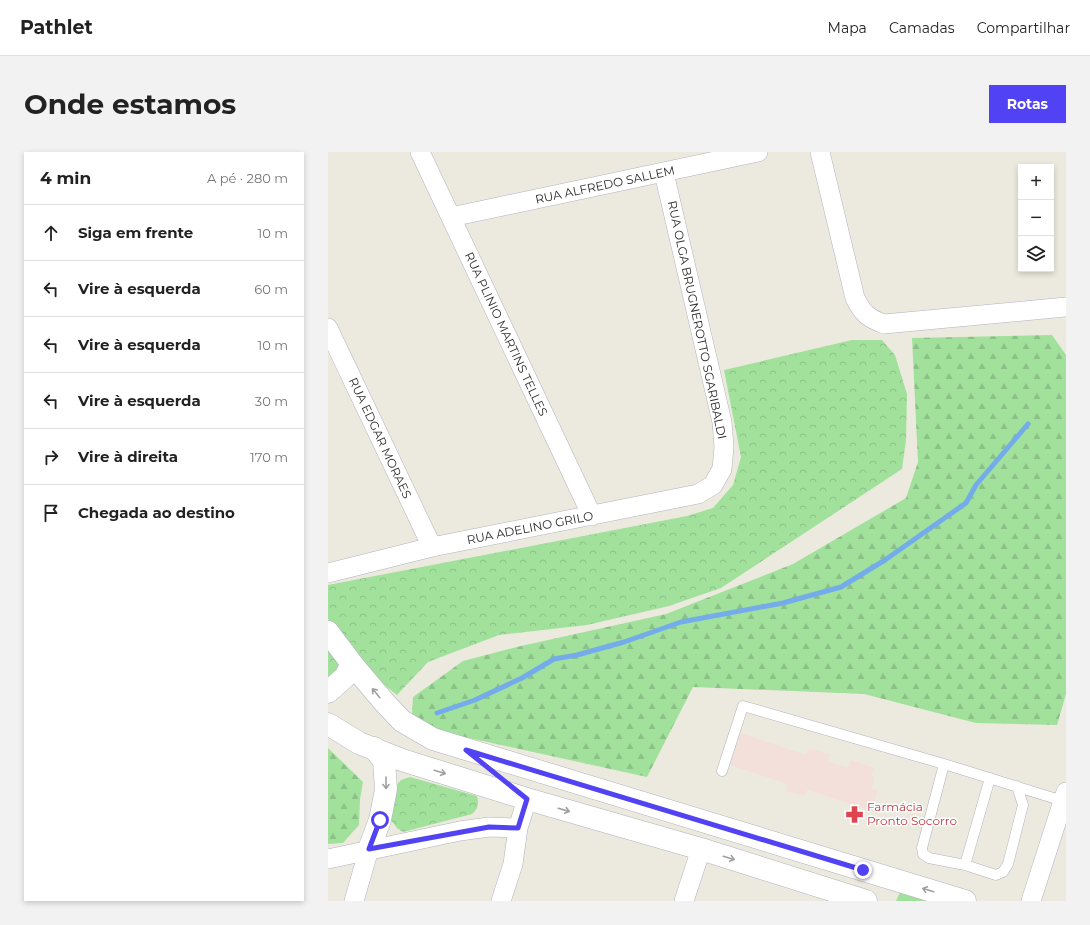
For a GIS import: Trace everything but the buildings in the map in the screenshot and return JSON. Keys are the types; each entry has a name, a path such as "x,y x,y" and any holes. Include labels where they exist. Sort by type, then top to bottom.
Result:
{"main road":[{"path":"328,632 352,664 402,721 433,739 965,901"},
{"path":"328,692 345,677 352,664"},
{"path":"328,724 359,743 402,760 527,799 701,849 866,901"},
{"path":"369,849 380,820 386,789 384,761 374,748"},
{"path":"466,750 527,799"},
{"path":"755,866 770,861 837,881 850,882 854,882 863,870"}],"street":[{"name":"RUA PLINIO MARTINS TELLES","path":"420,152 592,516"},
{"name":"RUA ALFREDO SALLEM","path":"451,217 758,152"},
{"path":"820,152 855,298 861,311 872,320 884,324 1066,307"},
{"name":"RUA OLGA BRUGNEROTTO SGARIBALDI","path":"664,173 722,422 724,447 722,469"},
{"name":"RUA EDGAR MORAES","path":"328,328 432,547"},
{"name":"RUA ADELINO GRILO","path":"328,573 432,547 698,494 713,485 722,469"},
{"path":"1031,901 1065,796"},
{"path":"501,901 513,864 518,828 527,799"},
{"path":"328,859 369,849 489,827 518,828"},
{"path":"354,901 369,849"},
{"path":"684,901 701,849"}],"lane":[{"path":"722,771 743,706 1017,786 1065,796"},
{"path":"944,764 922,848 923,854 929,858 965,865 996,875 1003,872 1008,864 1023,805 1017,786"},
{"path":"965,865 990,778"}],"shaded area":[{"path":"740,733 806,755 809,748 829,754 828,762 848,768 851,760 874,768 871,776 874,777 872,789 878,790 872,811 807,790 804,796 786,791 788,784 730,765"}],"green space":[{"path":"1052,335 1066,355 1066,694 1057,725 976,723 864,694 693,687 647,777 428,729 412,714 413,697 463,661 521,646 666,614 793,564 906,498 918,462 912,338"},
{"path":"852,340 882,340 895,355 907,394 906,440 902,469 721,588 669,606 587,625 499,635 428,662 397,695 378,680 350,642 328,619 328,585 687,516 713,508 733,485 741,457 724,370"},
{"path":"328,643 339,659 340,666 328,682"},
{"path":"328,748 363,782 360,799 359,825 343,843 328,844"},
{"path":"410,777 477,796 477,808 472,814 403,832 397,828 387,815 398,783 401,780"},
{"path":"900,892 927,901 896,901"}],"waterway":[{"path":"437,713 475,700 522,678 554,659 577,655 624,642 681,622 783,603 841,587 885,560 966,503 976,485 1028,424"}],"place":[{"name":"Farmácia Pronto Socorro","path":"854,814"}],"route":[{"path":"380,820 369,849 460,831 489,827 518,828 527,799 466,750 863,870"}]}
